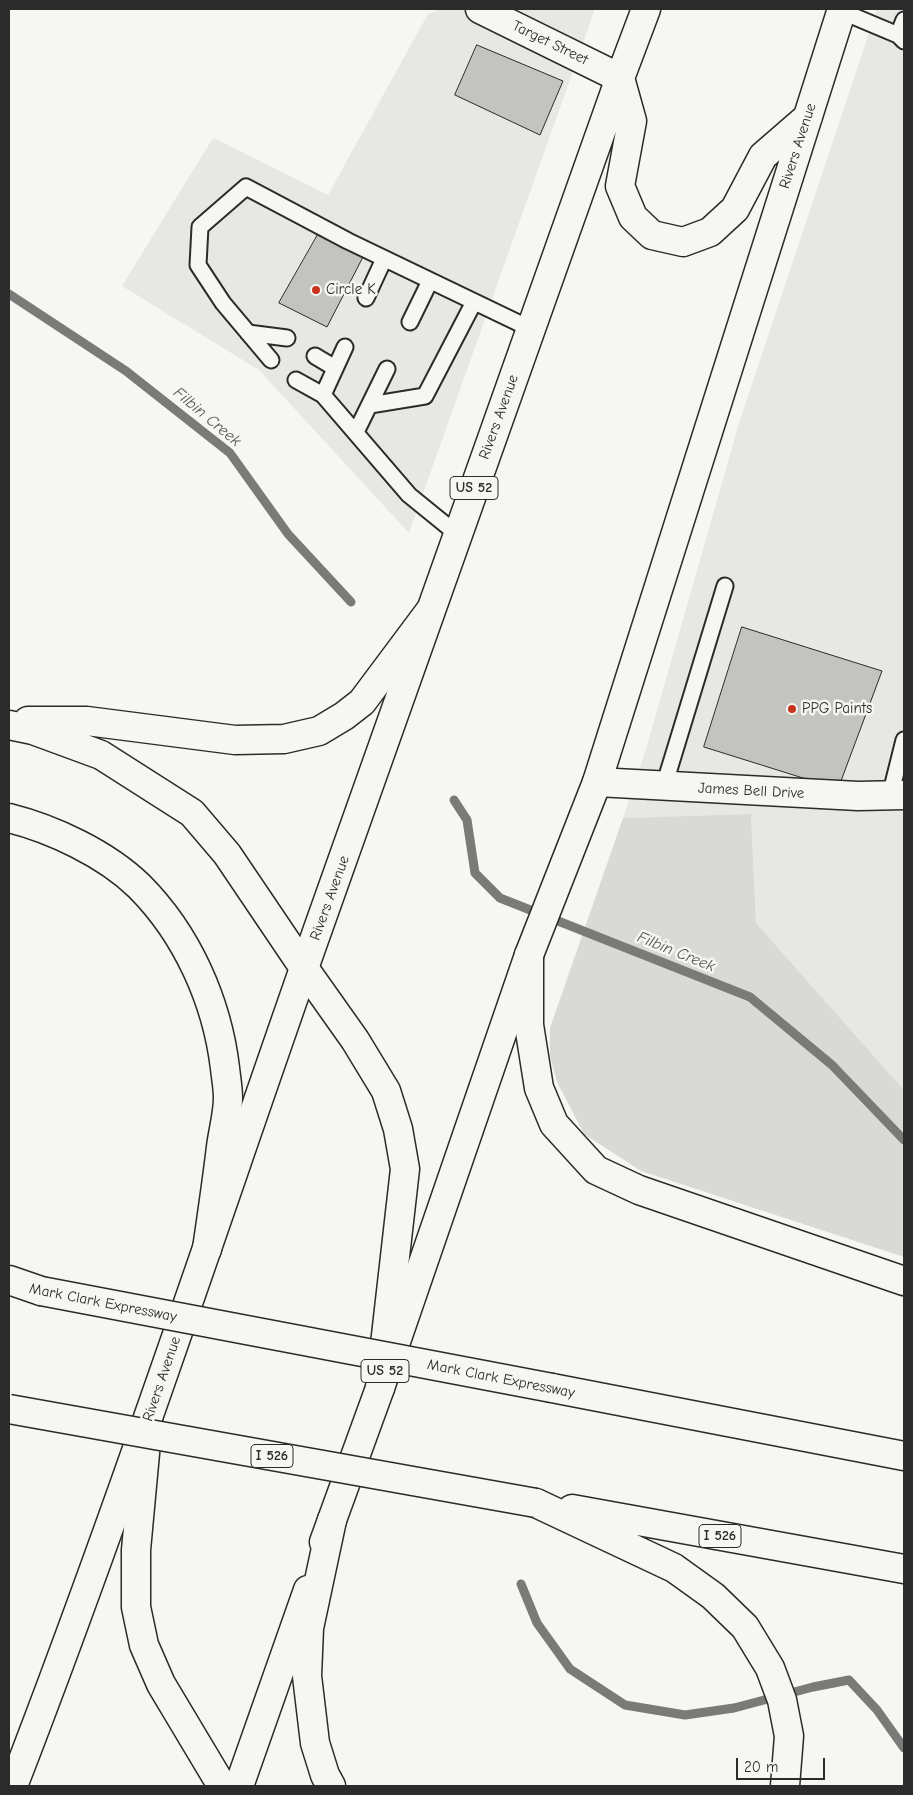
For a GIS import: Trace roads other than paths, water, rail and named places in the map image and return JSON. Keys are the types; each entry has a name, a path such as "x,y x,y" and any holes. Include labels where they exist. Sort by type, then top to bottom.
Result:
{"main road":[{"name":"Target Street","path":"480,9 620,78"},
{"name":"Rivers Avenue","path":"13,1786 62,1659 148,1421 304,968 457,534 646,9"},
{"name":"Rivers Avenue","path":"240,1786 380,1388 529,954 597,782 842,10"},
{"path":"620,78 632,121 620,186 633,217 652,236 683,242 710,232 735,210 763,156 808,116"},
{"path":"9,721 87,721 235,740 284,739 319,731 344,716 362,702 430,611"},
{"path":"9,726 34,730 101,755 192,813 227,854 355,1040 386,1091 398,1129 406,1169 380,1388"},
{"name":"James Bell Drive","path":"597,782 858,796 897,796"},
{"path":"9,818 28,822 70,840 111,864 138,886 168,920 189,955 209,998 221,1042 228,1098 207,1249"},
{"path":"529,954 529,1025 539,1088 554,1124 596,1170 639,1190 904,1281"},
{"path":"9,1280 41,1291"},
{"name":"Mark Clark Expressway","path":"9,1285 904,1456"},
{"name":"I 526","path":"9,1409 904,1569"},
{"path":"148,1421 136,1550 136,1607 144,1645 161,1684 222,1786"},
{"path":"536,1503 674,1568 713,1596 745,1626 770,1668 782,1700 789,1736 785,1786"},
{"path":"331,1786 325,1775 315,1743 307,1676 309,1628 332,1520"}],"lane":[{"path":"842,10 902,37 904,20"},
{"path":"271,360 223,303 198,265 200,227 246,187 384,259 531,329"},
{"path":"366,298 384,259"},
{"path":"410,322 430,281"},
{"path":"370,405 425,396 474,302"},
{"path":"248,333 287,338"},
{"path":"323,395 345,347"},
{"path":"315,356 335,368"},
{"path":"356,432 387,369"},
{"path":"296,380 323,395 409,495 457,534"},
{"path":"664,786 725,586"},
{"path":"897,796 904,740"}],"waterway":[{"name":"Filbin Creek","path":"9,294 126,371 230,453 288,534 351,602"},
{"name":"Filbin Creek","path":"454,800 467,820 475,873 500,898 750,997 832,1065 904,1140"},
{"path":"521,1584 537,1623 570,1669 625,1705 685,1715 734,1708 813,1687 849,1680 877,1710 904,1748"}],"place":[{"name":"Circle K","path":"316,290"},
{"name":"PPG Paints","path":"792,709"}]}
